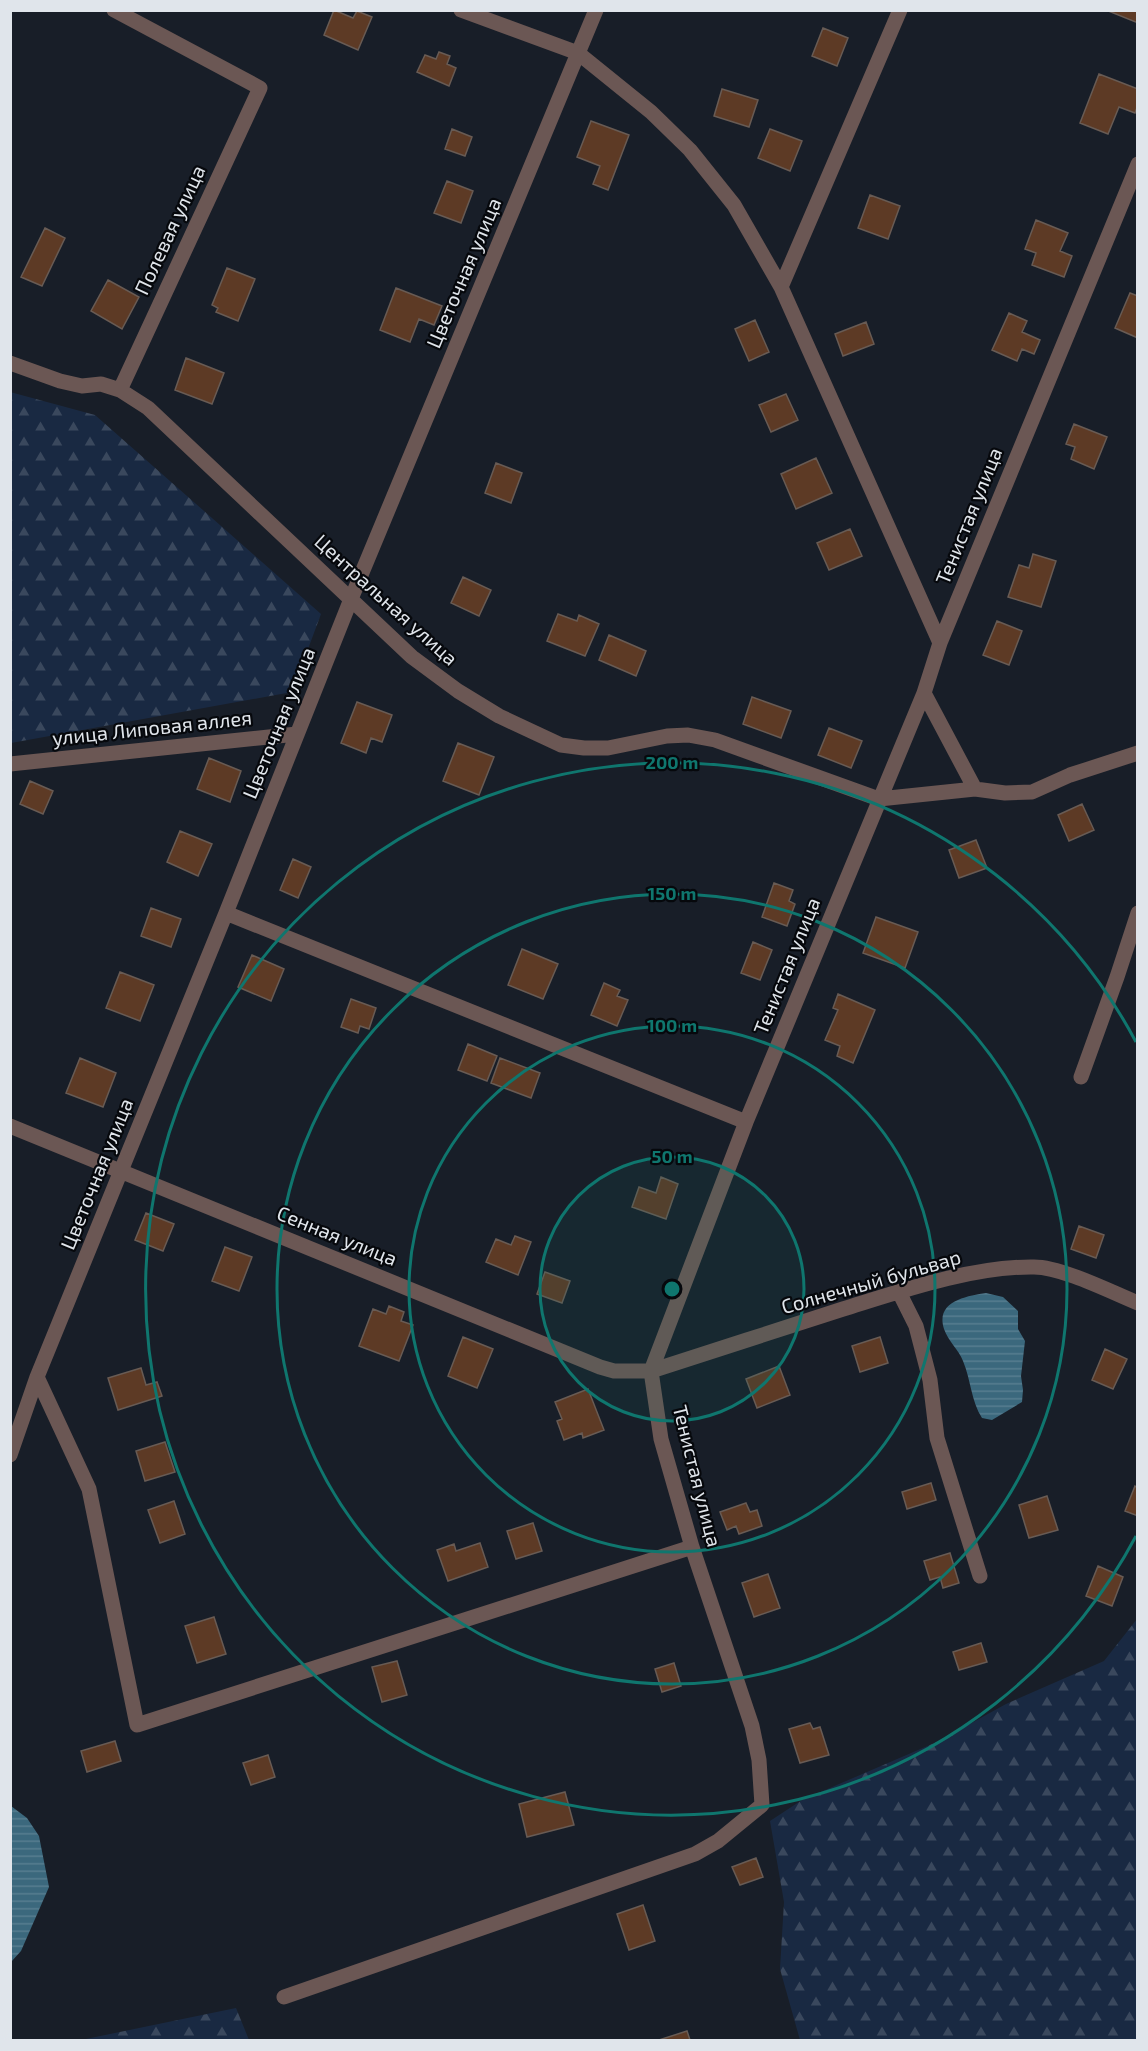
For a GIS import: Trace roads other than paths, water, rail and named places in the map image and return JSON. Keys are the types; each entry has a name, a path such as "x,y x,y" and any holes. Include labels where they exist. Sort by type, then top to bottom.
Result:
{"street":[{"name":"Полевая улица","path":"114,10 260,88 120,390"},
{"path":"461,10 578,53 651,112 690,150 734,205 782,287 939,643"},
{"name":"Цветочная улица","path":"10,1455 14,1434 351,599 596,10"},
{"path":"782,287 900,10"},
{"name":"Тенистая улица","path":"284,1997 695,1854 718,1841 762,1805 759,1760 752,1726 692,1546 661,1440 651,1371 746,1122 924,693 939,643 1137,164"},
{"name":"Центральная улица","path":"10,363 60,381 82,386 101,384 120,390 148,408 412,657 458,692 499,716 561,745 584,748 608,748 667,736 688,735 715,740 879,799"},
{"path":"924,693 975,789"},
{"name":"улица Липовая аллея","path":"10,764 297,734"},
{"path":"879,799 975,789 1005,793 1032,792 1070,775 1137,753"},
{"path":"226,913 746,1122"},
{"path":"1081,1077 1117,978 1137,913"},
{"name":"Сенная улица","path":"10,1126 600,1367 614,1371 651,1371"},
{"name":"Солнечный бульвар","path":"651,1371 899,1292 962,1276 1036,1267 1069,1275 1137,1303"},
{"path":"899,1292 916,1326 930,1380 936,1438 980,1576"},
{"path":"37,1377 89,1489 137,1725 692,1546"}]}
